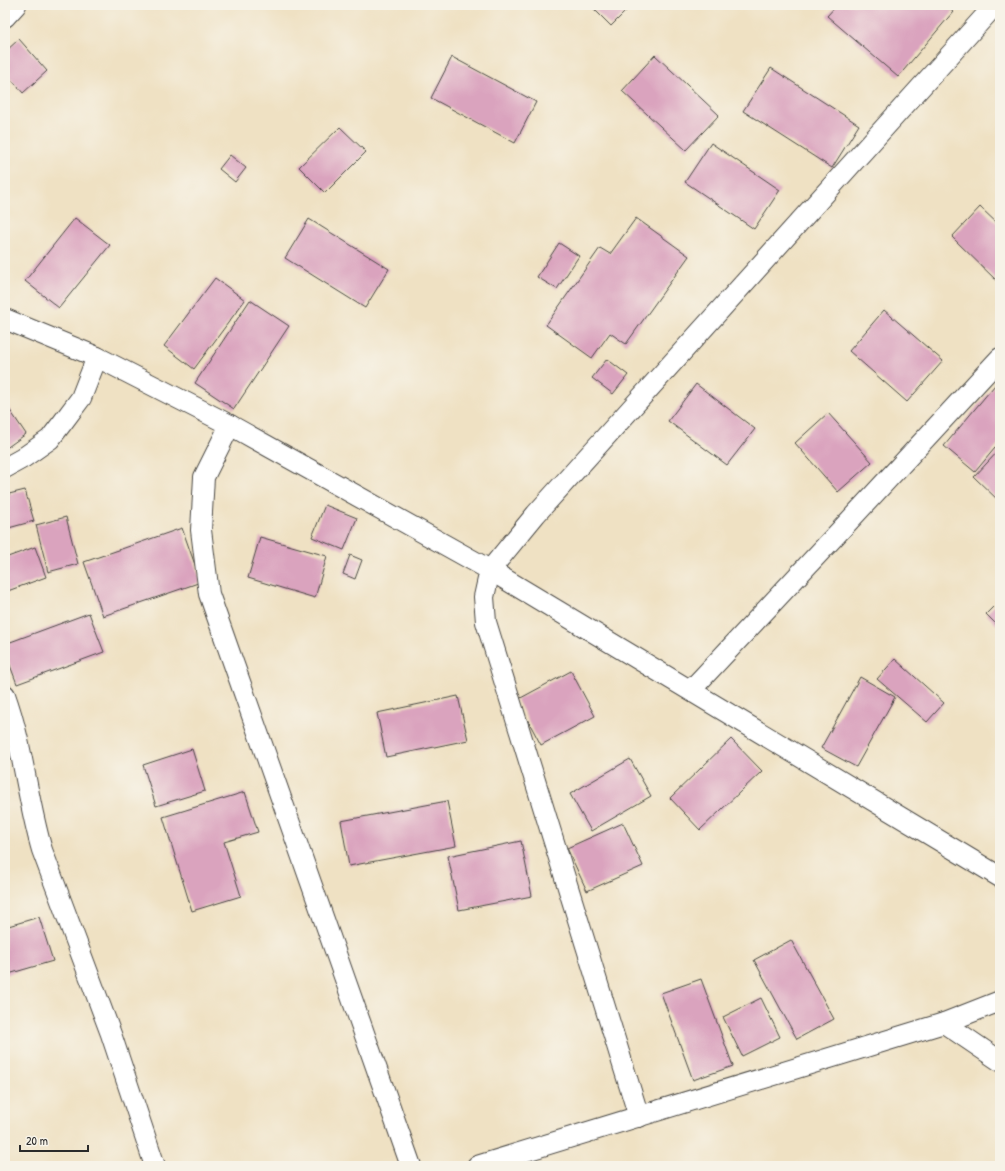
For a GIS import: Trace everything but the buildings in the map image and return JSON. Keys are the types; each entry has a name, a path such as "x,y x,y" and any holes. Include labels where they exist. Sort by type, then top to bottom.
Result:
{"street":[{"path":"5,17 16,5"},
{"path":"639,1117 486,622 484,597 490,570 536,514 995,5"},
{"path":"5,319 97,357 230,424 490,570 1000,877"},
{"path":"5,468 23,458 50,438 64,422 81,398 97,357"},
{"path":"691,690 856,515 1000,358"},
{"path":"230,424 204,477 200,530 209,594 411,1166"},
{"path":"5,695 24,766 36,829 42,850 111,1034 155,1166"},
{"path":"477,1166 944,1023 1000,1001"},
{"path":"944,1023 1000,1061"}]}
